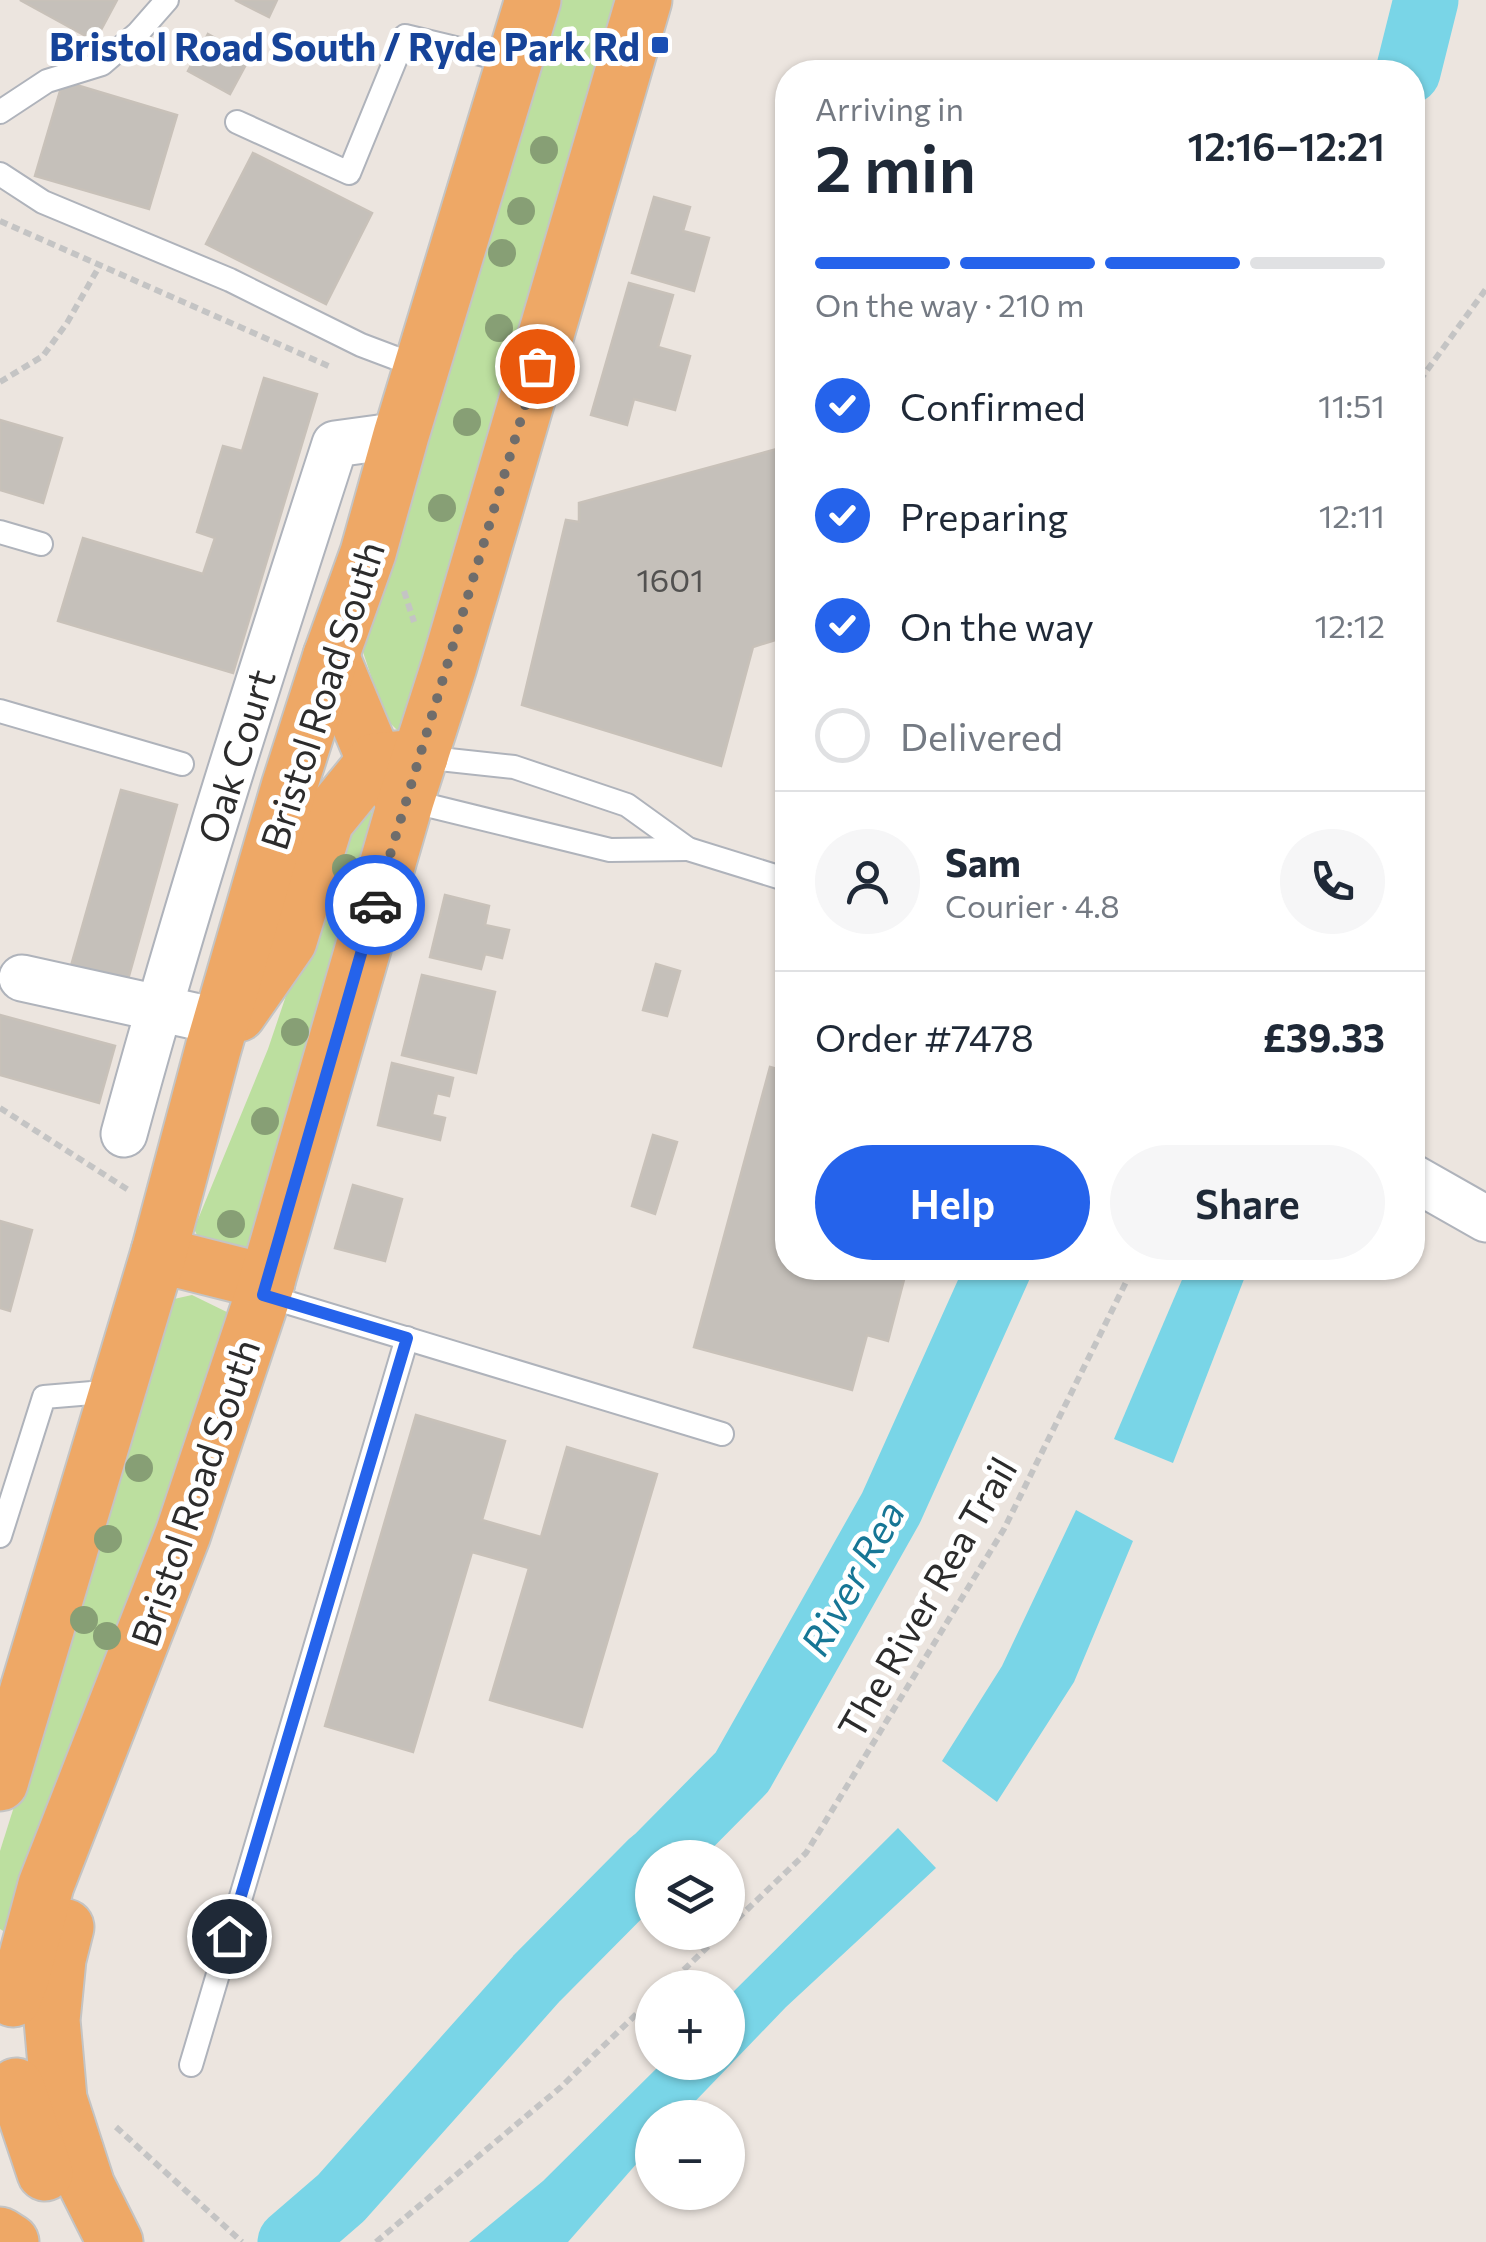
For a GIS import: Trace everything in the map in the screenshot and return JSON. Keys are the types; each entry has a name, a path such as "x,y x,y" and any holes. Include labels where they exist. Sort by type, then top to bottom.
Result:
{"highway":[{"name":"Bristol Road South","path":"0,1783 164,1233 289,787 330,656 368,553 532,0"},
{"name":"Bristol Road South","path":"6,1989 21,1978 46,1884 183,1534 265,1289 401,773 493,516 644,0"},
{"path":"217,1035 289,941 326,821 401,773 330,656"},
{"path":"164,1233 179,1260 265,1289"},
{"path":"104,1738 85,1856 58,1958 52,2020 58,2099 87,2186 115,2242"},
{"path":"6,1989 18,2038 8,2096 69,2217 94,2242"},
{"path":"0,2235 12,2242"}],"street":[{"name":"Oak Court","path":"124,1134 227,776 335,444 401,435"},
{"path":"22,978 158,1009 217,1035"},
{"path":"1425,1184 1486,1219"}],"lane":[{"path":"0,112 47,81 102,64 138,34 167,0"},
{"path":"237,122 348,173 406,36 514,62"},
{"path":"0,174 43,202 230,280 361,346 422,368"},
{"path":"0,532 42,544"},
{"path":"0,711 182,764"},
{"path":"401,773 514,766 627,805 688,849"},
{"path":"401,773 610,850 688,849 775,876"},
{"path":"265,1289 407,1338 722,1434"},
{"path":"191,2065 407,1338"},
{"path":"0,1536 44,1398 116,1391"}],"path":[{"path":"0,221 349,375"},
{"path":"0,382 43,356 100,265"},
{"path":"1425,373 1486,289"},
{"path":"0,1108 164,1233"},
{"name":"The River Rea Trail","path":"745,1911 806,1853 1004,1529 1127,1280"},
{"name":"The River Rea Trail","path":"684,1970 704,1950"},
{"path":"376,2242 561,2087 635,2015"},
{"path":"107,2120 242,2242"}],"green space":[{"path":"560,0 630,0 403,736 385,718 362,649"},
{"path":"359,805 385,820 260,1248 232,1254 203,1247 194,1229 268,1049 340,836"},
{"path":"192,1295 237,1317 10,1935 0,1929 0,1851 174,1299"}],"water":[{"path":"1182,1280 1244,1280 1173,1463 1114,1439"},
{"path":"1076,1510 1133,1541 1074,1682 997,1802 942,1761 1002,1666"},
{"path":"898,1828 936,1868 745,2050 745,1980"},
{"path":"645,2080 716,2080 696,2100 635,2100 635,2165 568,2242 469,2242 543,2181"}],"building":[{"path":"20,0 117,0 95,41"},
{"path":"235,0 277,0 269,17"},
{"path":"208,34 250,57 230,94 188,71"},
{"path":"63,81 177,115 149,209 35,176"},
{"path":"253,153 372,213 326,304 206,244"},
{"path":"654,197 690,207 683,231 709,238 694,291 632,273"},
{"path":"629,283 673,295 658,347 690,356 675,410 634,399 627,425 591,415"},
{"path":"264,378 317,394 233,673 58,621 83,538 203,574 215,538 197,532 223,446 242,451"},
{"path":"0,420 62,438 43,503 0,490"},
{"path":"775,450 775,640 753,647 721,766 522,705 566,520 579,522 579,503"},
{"path":"121,790 177,805 127,983 71,966"},
{"path":"445,895 489,906 485,925 509,930 502,958 485,954 481,969 430,957"},
{"path":"656,964 680,971 667,1016 643,1010"},
{"path":"422,975 495,992 476,1073 402,1055"},
{"path":"0,1015 115,1046 99,1103 0,1075"},
{"path":"392,1063 453,1078 449,1096 437,1093 432,1115 445,1118 440,1140 378,1125"},
{"path":"770,1067 775,1068 775,1280 904,1280 888,1341 867,1335 852,1390 694,1347"},
{"path":"653,1135 677,1142 655,1214 632,1206"},
{"path":"353,1185 402,1199 385,1261 335,1248"},
{"path":"0,1221 32,1230 10,1311 0,1308"},
{"path":"416,1415 505,1441 482,1520 541,1537 567,1447 657,1474 582,1727 490,1700 529,1568 472,1552 413,1752 325,1726"}],"waterway":[{"name":"River Rea","path":"1411,60 1426,0"},
{"name":"River Rea","path":"675,1840 742,1772 891,1508 994,1280"},
{"name":"River Rea","path":"290,2242 341,2198 537,1978 635,1879"}],"way so far":[{"path":"375,905 537,366"}],"place":[{"name":"Bristol Road South / Ryde Park Rd","path":"660,45"}],"route":[{"path":"229,1936 407,1338 263,1295 375,905"}]}
